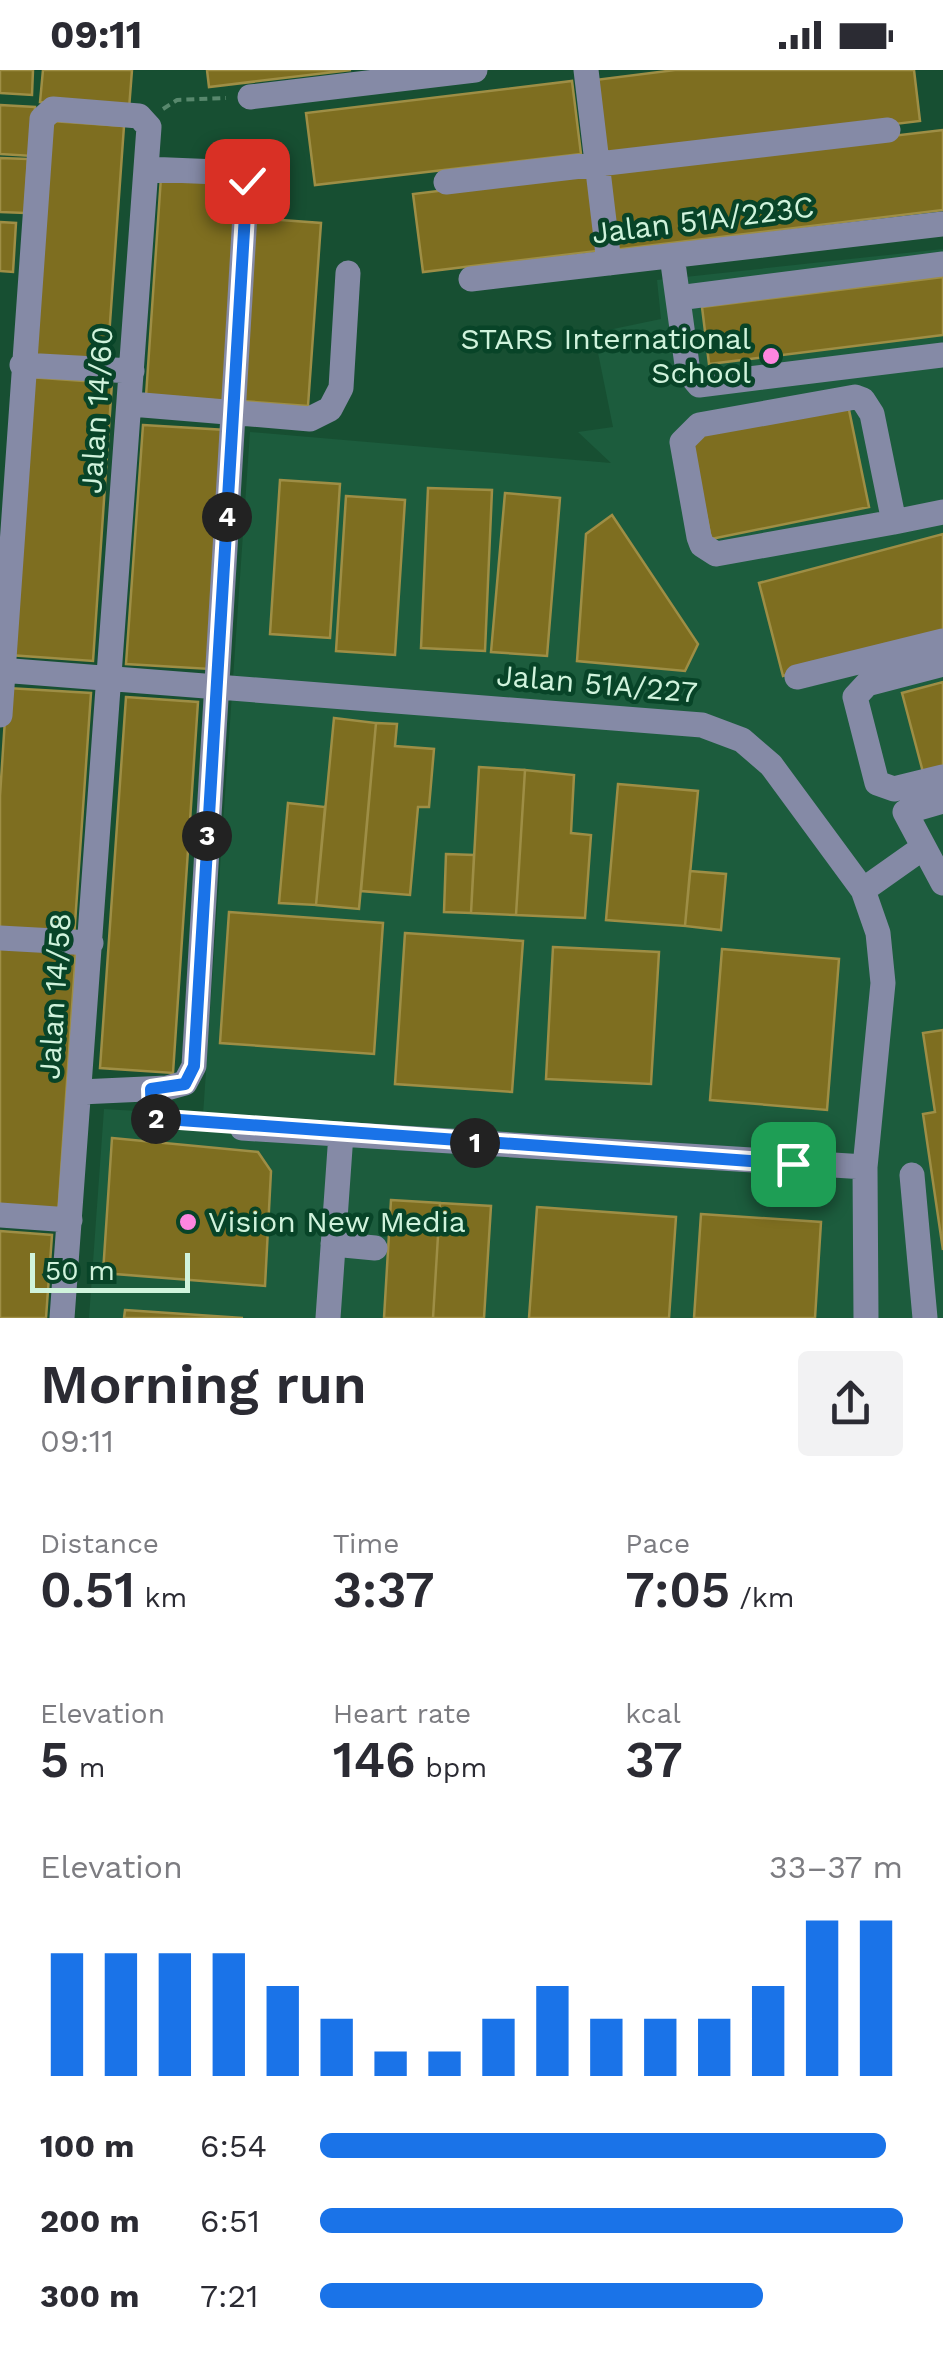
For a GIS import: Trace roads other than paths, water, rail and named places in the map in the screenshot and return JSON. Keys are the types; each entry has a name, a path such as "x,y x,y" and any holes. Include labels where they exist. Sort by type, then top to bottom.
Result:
{"street":[{"path":"250,97 475,70"},
{"path":"586,70 609,264"},
{"name":"Jalan 14/60","path":"22,365 42,119 53,109 146,119 147,157 112,678"},
{"path":"446,182 888,130"},
{"path":"80,1092 185,1084 194,1066 246,174 147,157"},
{"name":"Jalan 51A/223C","path":"471,279 943,224"},
{"path":"672,256 688,372 699,385 943,355"},
{"path":"678,298 943,264"},
{"path":"131,404 310,420 330,409 340,388 348,273"},
{"path":"0,716 22,365 132,371"},
{"path":"894,522 872,414 855,396 699,425 682,442 698,537 702,545 716,554 894,522 943,512"},
{"path":"797,677 943,641"},
{"path":"943,664 867,684 855,696 878,784 894,790 943,777"},
{"name":"Jalan 51A/227","path":"1,670 577,713 716,728 755,748 862,890 878,933 884,983 866,1167 866,1318"},
{"name":"Jalan 14/58","path":"62,1318 112,678"},
{"path":"943,801 905,812 943,883"},
{"path":"862,890 922,850"},
{"path":"0,938 91,943"},
{"path":"242,1128 866,1167"},
{"path":"328,1318 341,1134"},
{"path":"912,1174 926,1318"},
{"path":"0,1214 70,1220"},
{"path":"333,1244 375,1248"}],"place":[{"name":"STARS International School","path":"771,356"},
{"name":"Vision New Media","path":"188,1222"}]}
